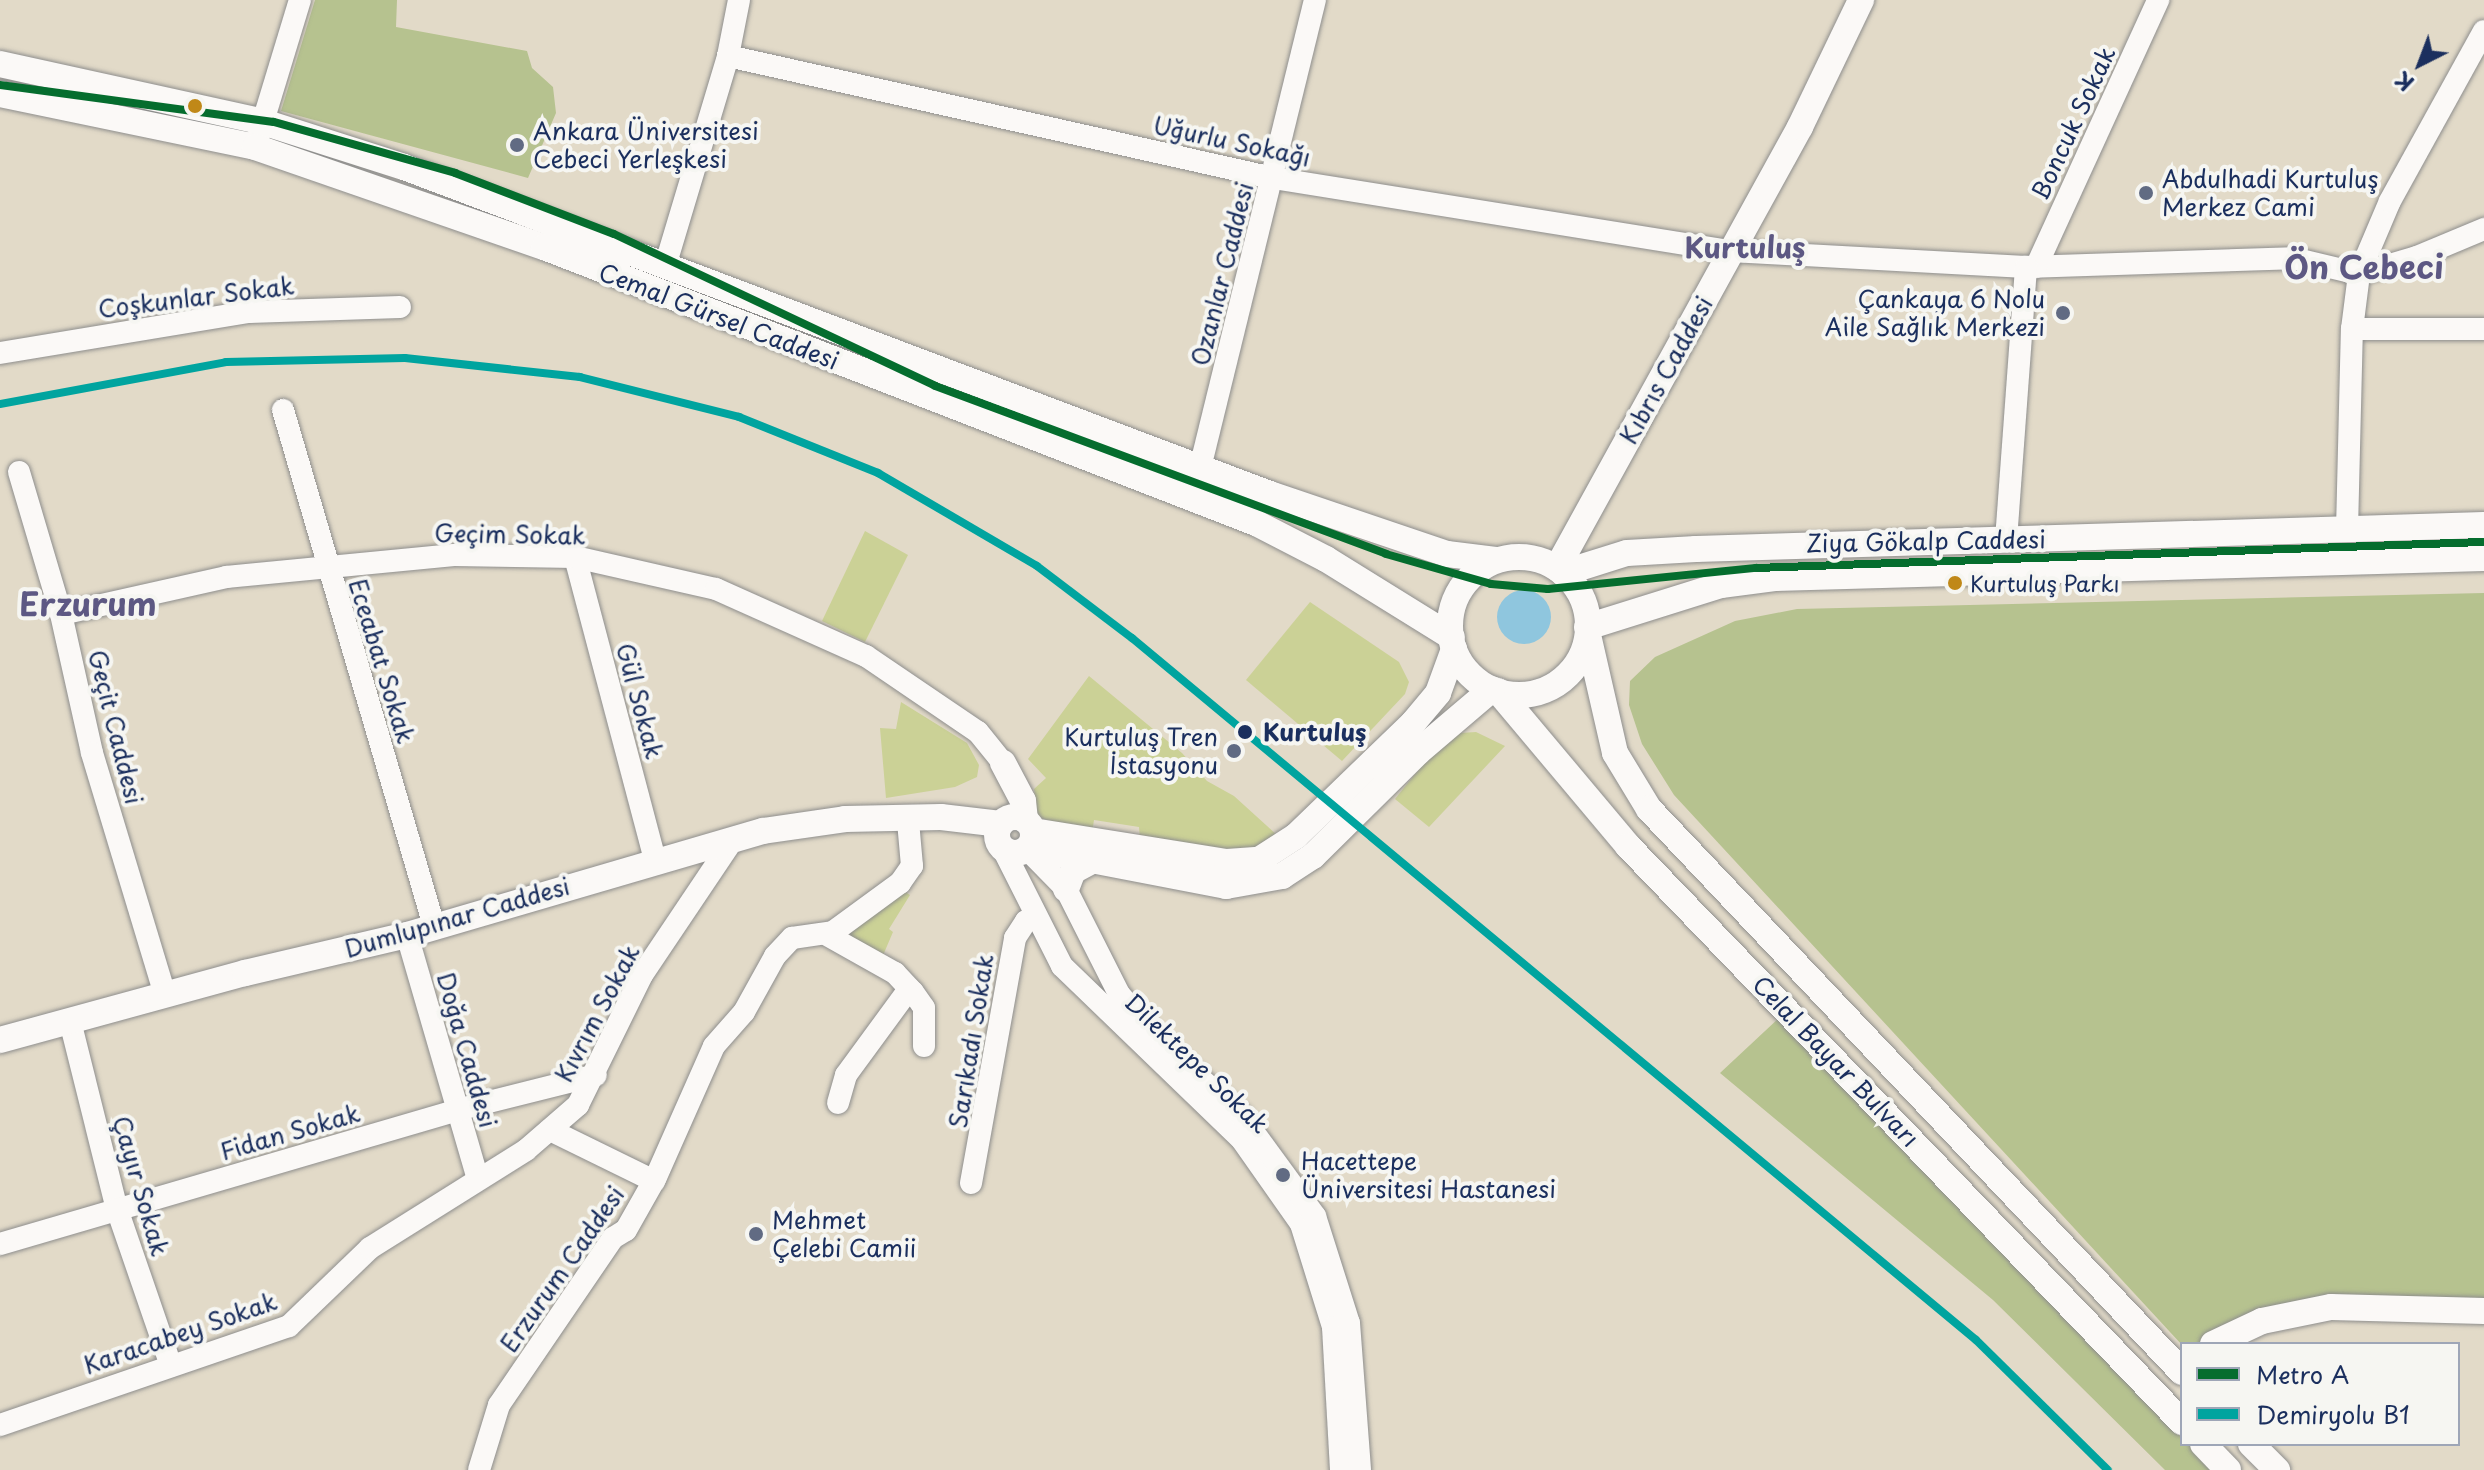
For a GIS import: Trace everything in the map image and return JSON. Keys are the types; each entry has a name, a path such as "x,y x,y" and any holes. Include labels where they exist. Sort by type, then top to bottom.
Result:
{"main road":[{"name":"Kıbrıs Caddesi","path":"1560,571 1800,127 1861,0"},
{"name":"Cemal Gürsel Caddesi","path":"0,64 259,135 666,263 1200,468 1410,543 1496,560"},
{"name":"Cemal Gürsel Caddesi","path":"0,94 259,135 1256,523 1326,559 1453,643"},
{"name":"Ziya Gökalp Caddesi","path":"1560,571 1627,553 2484,525"},
{"path":"1003,763 1016,836 1227,862 1259,860 1296,836 1413,723 1438,693 1453,643 1457,596 1466,581 1496,560 1527,557 1560,571 1582,597 1588,631 1578,663 1556,684 1528,694 1495,690 1471,675 1453,643"},
{"name":"Ziya Gökalp Caddesi","path":"1588,631 1721,585 1775,578 2484,558"},
{"name":"Celal Bayar Bulvarı","path":"1588,631 1615,753 1649,809 2180,1370"},
{"name":"Dumlupınar Caddesi","path":"0,1040 407,935 655,859 813,822 913,821 1016,836 1092,861 1226,886 1282,876 1313,856 1418,752 1495,690"},
{"name":"Celal Bayar Bulvarı","path":"1495,690 1628,846 2180,1420"},
{"path":"1066,889 1073,871 1092,861"},
{"path":"2217,1342 2262,1321 2331,1307 2484,1311"},
{"path":"2205,1446 2228,1470"},
{"path":"2253,1446 2277,1470"}],"street":[{"path":"259,135 300,0"},
{"path":"666,263 728,56 739,0"},
{"name":"Ozanlar Caddesi","path":"1200,468 1315,0"},
{"name":"Boncuk Sokak","path":"2006,540 2031,267 2158,0"},
{"path":"2347,530 2352,329 2359,274 2390,201 2484,31"},
{"name":"Uğurlu Sokağı","path":"728,56 1273,178 1731,251 2031,267 2292,258 2359,274"},
{"path":"2359,274 2417,257 2484,229"},
{"name":"Coşkunlar Sokak","path":"0,353 249,312 400,307"},
{"path":"2352,329 2484,329"},
{"name":"Eceabat Sokak","path":"283,410 434,926"},
{"name":"Geçit Caddesi","path":"19,472 61,614 92,753 165,995"},
{"name":"Geçim Sokak","path":"61,614 226,577 454,555 575,557 716,589 866,656 978,732 1003,763"},
{"name":"Gül Sokak","path":"575,557 655,859"},
{"name":"Erzurum Caddesi","path":"479,1470 499,1405 613,1238 626,1230 654,1181 714,1046 744,1012 775,956 792,938 827,935 863,914 906,875 913,852 913,821"},
{"name":"Dilektepe Sokak","path":"1016,836 1066,889 1119,994 1163,1045 1242,1116 1315,1216 1349,1323 1360,1470"},
{"name":"Dilektepe Sokak","path":"1016,836 1037,919 1062,966 1242,1140 1295,1214 1321,1275 1333,1327 1341,1470"},
{"name":"Kıvrım Sokak","path":"478,1179 550,1130 578,1105 596,1075 642,975 732,841"},
{"name":"Sarıkadı Sokak","path":"971,1183 1015,938 1026,921 1037,919"},
{"name":"Doğa Caddesi","path":"407,935 478,1179"},
{"path":"827,935 895,973 909,989 924,1008 924,1046"},
{"path":"838,1103 846,1075 909,989"},
{"name":"Çayır Sokak","path":"70,1021 117,1209 170,1363"},
{"name":"Fidan Sokak","path":"0,1244 457,1110 596,1075"},
{"path":"550,1130 654,1181"},
{"name":"Karacabey Sokak","path":"0,1425 170,1363 289,1326 370,1248 478,1179"}],"green space":[{"path":"315,0 397,0 396,27 527,51 532,68 553,87 556,113 528,178 281,111"},
{"path":"865,531 908,555 865,642 822,621"},
{"name":"Kurtuluş Parkı","path":"2484,593 2484,1311 2331,1307 2219,1342 2180,1343 1674,795 1642,744 1629,705 1630,681 1655,657 1735,621 1797,609"},
{"path":"1310,602 1399,662 1409,682 1405,694 1342,761 1246,680"},
{"path":"1089,676 1182,753 1207,781 1234,796 1278,836 1239,856 1140,839 1139,827 1094,820 1092,833 1037,817 1034,789 1046,778 1028,759"},
{"path":"901,702 967,743 979,765 977,777 955,787 886,798 880,728 896,729"},
{"path":"1476,732 1505,746 1429,827 1395,799 1428,758 1460,733"},
{"path":"901,889 910,895 889,929 893,932 881,960 841,937"},
{"path":"1780,1017 2180,1435 2180,1446 2191,1446 2214,1470 2165,1470 1993,1300 1720,1073"}],"water":[{"path":"1524,590 1543,598 1551,617 1543,636 1524,644 1505,636 1497,617 1505,598"}],"metro line":[{"name":"A","path":"0,85 274,122 455,173 614,234 935,386 1386,554 1491,584 1548,589 1756,568 2484,542"}],"rail line":[{"name":"B1","path":"0,404 226,362 405,358 580,377 739,417 878,473 1037,566 1132,638 1976,1340 2108,1470"}],"place":[{"name":"Ankara Üniversitesi Cebeci Yerleşkesi","path":"517,145"},
{"name":"Abdulhadi Kurtuluş Merkez Cami","path":"2146,193"},
{"name":"Çankaya 6 Nolu Aile Sağlık Merkezi","path":"2063,313"},
{"name":"Kurtuluş Parkı","path":"1955,583"},
{"name":"Kurtuluş","path":"1245,732"},
{"name":"Kurtuluş Tren İstasyonu","path":"1234,751"},
{"name":"Hacettepe Üniversitesi Hastanesi","path":"1283,1175"},
{"name":"Mehmet Çelebi Camii","path":"756,1234"}],"district":[{"name":"Kurtuluş","path":"1745,247"},
{"name":"Ön Cebeci","path":"2364,266"},
{"name":"Erzurum","path":"88,603"}]}
